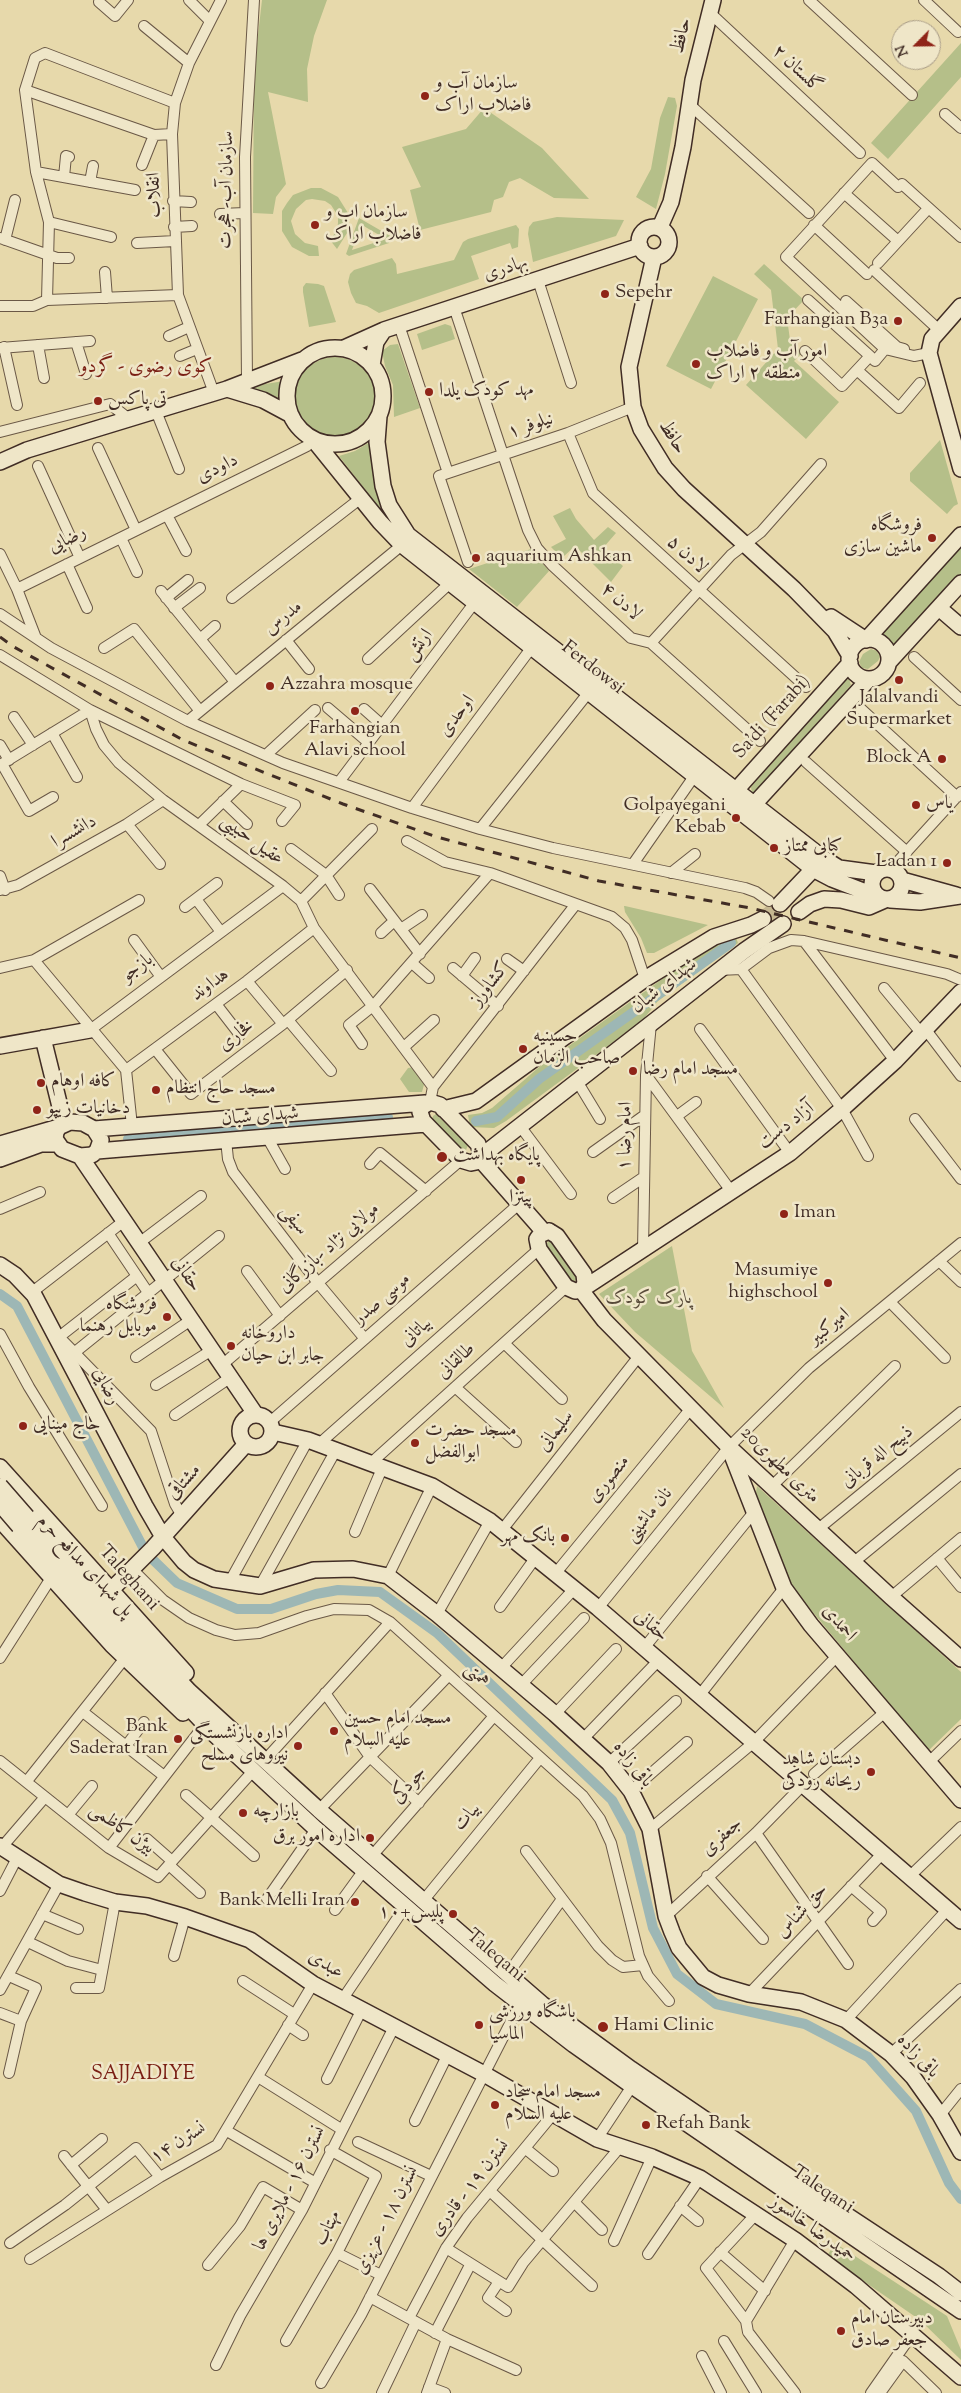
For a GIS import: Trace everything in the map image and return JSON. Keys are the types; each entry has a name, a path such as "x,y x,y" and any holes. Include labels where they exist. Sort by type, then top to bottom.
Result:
{"street":[{"path":"99,2 115,16 128,0"},
{"path":"189,0 210,21"},
{"name":"انقلاب","path":"220,391 197,349 178,296 173,202 172,134 174,103 190,63 221,0"},
{"name":"سازمان آب- هجرت","path":"247,380 245,157 254,0"},
{"path":"809,0 912,95"},
{"path":"924,0 958,32"},
{"name":"حافظ","path":"660,227 671,202 683,148 689,104 711,6"},
{"name":"گلستان ۲","path":"711,6 860,153"},
{"path":"144,26 190,63"},
{"path":"47,300 50,255 49,222 36,172 25,90 34,58 45,53 174,103"},
{"path":"25,90 154,135 172,134"},
{"path":"689,104 809,213"},
{"path":"945,114 961,128"},
{"path":"142,165 154,135"},
{"path":"64,177 66,156 69,157"},
{"path":"924,354 897,347 786,257 872,163 961,237"},
{"path":"90,182 93,166"},
{"path":"36,172 135,190"},
{"path":"844,193 898,241"},
{"path":"15,200 3,239 50,255 69,258"},
{"path":"173,202 191,202"},
{"path":"873,269 925,212"},
{"path":"220,214 245,213"},
{"path":"49,222 111,237"},
{"path":"814,225 873,269 939,330"},
{"path":"174,227 192,226"},
{"path":"651,226 660,227 668,233 669,247 663,254 654,257 645,254 640,246 640,236 643,230 651,226"},
{"path":"137,243 175,241"},
{"name":"بهادری","path":"344,348 384,330 640,246"},
{"name":"حافظ","path":"654,257 629,366 633,407 640,428 665,468 684,489 794,589"},
{"path":"105,272 107,298"},
{"path":"538,280 571,383"},
{"path":"0,306 33,306 47,300 178,296"},
{"path":"808,300 875,360 885,349"},
{"path":"828,318 843,303"},
{"path":"843,303 885,349 914,356 924,354"},
{"path":"961,306 932,339 924,354 958,442 961,469"},
{"name":"لادن ۴","path":"454,307 528,530 537,548 552,566 631,638 651,643 760,741"},
{"path":"399,325 444,474 468,562"},
{"path":"169,336 189,327"},
{"path":"372,365 376,342 384,330"},
{"path":"17,405 2,348 90,341"},
{"path":"76,342 86,374"},
{"path":"38,345 44,378"},
{"path":"0,462 27,450 220,391 302,360 322,349 344,348 360,354 380,376 383,403 379,416 365,433 351,441 334,444 313,439 296,424 291,415 263,400 220,391"},
{"path":"180,356 197,349"},
{"path":"805,351 842,386 870,356"},
{"path":"296,424 290,412 287,398 288,384 293,371 302,360"},
{"path":"857,370 899,408 920,384"},
{"path":"5,428 110,404 129,419"},
{"name":"نیلوفر ۱","path":"444,474 568,433 633,407"},
{"path":"156,410 179,469"},
{"name":"Ferdowsi","path":"379,416 377,442 383,486 389,505 408,535 732,796 813,868 832,879 883,899 920,902 960,896"},
{"name":"لادن ۵","path":"568,433 593,493 806,688"},
{"name":"Ferdowsi","path":"313,439 380,522 402,544 695,775 732,796"},
{"name":"داودی","path":"136,530 307,446 313,439"},
{"path":"98,448 136,530"},
{"path":"0,453 27,450"},
{"path":"651,643 731,555 744,543 761,532 821,464"},
{"path":"38,466 80,558"},
{"path":"232,598 361,498"},
{"path":"167,515 186,551"},
{"name":"رضایی","path":"17,589 136,530"},
{"path":"850,659 856,645 866,640 961,535"},
{"path":"121,538 137,572"},
{"name":"مدرس","path":"188,721 402,544"},
{"path":"0,554 17,589 36,638"},
{"path":"67,564 87,608"},
{"path":"188,580 163,594 235,682"},
{"path":"368,660 450,583"},
{"path":"749,810 870,679 882,674 889,662 961,583"},
{"path":"174,608 200,588"},
{"path":"794,589 837,622 866,640 876,641 885,647 889,662"},
{"path":"794,589 835,631 857,674 870,679"},
{"name":"ارتش","path":"338,782 474,602"},
{"path":"939,608 961,627"},
{"path":"0,614 51,648 188,721 266,755 412,808 480,829 553,848 744,888 774,902 813,868"},
{"path":"200,639 215,626"},
{"path":"104,648 134,629 200,711"},
{"path":"286,640 309,669"},
{"name":"اوحدی","path":"412,808 532,647"},
{"path":"1,657 90,710 240,784 295,805 282,821"},
{"path":"914,657 961,700"},
{"name":"Sa'di (Farabi)","path":"732,796 850,659"},
{"path":"480,829 589,692"},
{"path":"328,708 368,743"},
{"path":"364,709 382,725"},
{"path":"861,709 959,794 890,874 871,881 883,899"},
{"path":"4,763 90,710"},
{"name":"عقیل حبیبی","path":"90,710 96,729 109,751 119,763 163,800 301,901 314,928 404,1047 433,1100"},
{"path":"266,755 315,710"},
{"path":"14,717 33,745"},
{"path":"52,734 78,777"},
{"path":"0,746 4,763 29,811 54,797"},
{"path":"806,762 907,852"},
{"path":"633,864 695,775"},
{"path":"199,825 240,784"},
{"name":"دانشسرا","path":"2,890 18,885 127,824 163,800"},
{"path":"223,801 247,824"},
{"path":"127,824 160,864"},
{"path":"301,901 372,830"},
{"path":"407,841 445,862 490,873 612,917 625,928 632,940 645,979"},
{"path":"290,849 326,876 339,895"},
{"path":"671,873 694,854"},
{"name":"Ferdowsi","path":"813,868 839,868 890,874 960,896"},
{"path":"362,1044 349,1025 374,1005 490,873"},
{"path":"798,912 824,899 840,900 869,907 883,899 895,898 901,890 890,874"},
{"path":"0,876 2,890"},
{"path":"185,907 217,883"},
{"name":"بازجو","path":"0,1046 90,1030 283,886"},
{"path":"370,890 420,954"},
{"path":"196,899 221,932"},
{"path":"0,968 34,960 139,900"},
{"name":"کشاورز","path":"433,1100 498,1006 576,904"},
{"path":"381,932 422,915"},
{"name":"شهدای شبان","path":"94,1129 433,1100 476,1102 645,979 714,937 763,919"},
{"name":"شهدای شبان","path":"479,1158 719,970 783,924"},
{"name":"هداوند","path":"126,1070 247,981 314,928"},
{"path":"134,940 162,976"},
{"path":"719,970 741,969 778,943 792,940 804,941 947,974 961,980"},
{"path":"804,941 895,1061"},
{"path":"462,976 475,958"},
{"path":"507,959 524,971"},
{"path":"34,960 90,1030 126,1070 132,1126"},
{"path":"412,963 429,978"},
{"path":"453,968 498,1006"},
{"path":"741,969 842,1110 868,1156"},
{"name":"فخاری","path":"155,1049 191,1094 285,1022 347,970"},
{"path":"247,981 331,1071"},
{"path":"884,988 961,1076"},
{"name":"آزاد دست","path":"581,1290 790,1153 842,1110 895,1061 961,992"},
{"path":"216,1004 240,1035"},
{"path":"404,1047 434,1020"},
{"name":"امام رضا ۱","path":"643,1250 646,1075 651,1024"},
{"path":"700,1029 790,1153"},
{"path":"0,1144 61,1125 76,1122 94,1129 101,1140 97,1151 92,1155 80,1156 67,1153 58,1144 56,1132 61,1125 43,1038"},
{"path":"646,1075 732,1191"},
{"path":"577,1081 600,1119"},
{"path":"433,1100 478,1144 481,1153 479,1158 471,1164 462,1160 426,1124 420,1112 433,1100"},
{"path":"676,1116 696,1102"},
{"path":"593,1152 645,1115"},
{"path":"916,1119 961,1179"},
{"name":"شهدای شبان","path":"97,1151 426,1124"},
{"path":"520,1126 571,1194"},
{"path":"267,1137 285,1168"},
{"name":"سیفی","path":"226,1140 228,1160 233,1172 318,1283 365,1339"},
{"path":"0,1159 41,1144 58,1144"},
{"path":"370,1164 380,1153 426,1191"},
{"name":"حقانی","path":"80,1156 226,1371 266,1423 432,1486 496,1526 598,1608 961,1922"},
{"path":"479,1158 544,1232 554,1233 557,1236 586,1278 581,1290 575,1291 566,1287 539,1249 537,1239 544,1232"},
{"name":"مولایی نژاد -بازرگانی","path":"175,1415 226,1371 280,1316 462,1160"},
{"path":"612,1198 644,1176"},
{"path":"0,1209 40,1192"},
{"path":"139,1243 201,1196"},
{"name":"موسی صدر","path":"266,1423 519,1204"},
{"path":"31,1293 124,1221"},
{"path":"108,1233 149,1294"},
{"path":"74,1352 149,1294 219,1236"},
{"name":"امیرکبیر","path":"729,1447 809,1368 961,1243"},
{"name":"بیاتانی","path":"229,1583 314,1442 539,1249"},
{"path":"939,1261 961,1282"},
{"path":"577,1264 598,1268 616,1267"},
{"name":"رضایی","path":"1,1265 15,1274 31,1293 56,1333 145,1506 158,1542"},
{"path":"247,1271 280,1316"},
{"path":"137,1276 56,1333 151,1432 175,1504 182,1516"},
{"name":"طالقانی","path":"377,1465 456,1387 566,1287"},
{"name":"20متری مطهری","path":"581,1290 604,1320 638,1356 692,1407 729,1447 817,1530 961,1659"},
{"path":"890,1302 945,1358"},
{"path":"136,1357 191,1320"},
{"path":"0,1334 29,1387 102,1506"},
{"path":"504,1343 562,1399"},
{"path":"0,1355 9,1348"},
{"path":"156,1385 212,1350"},
{"name":"سلیمانی","path":"437,1614 496,1526 638,1356"},
{"path":"771,1487 895,1366"},
{"path":"456,1387 516,1442"},
{"name":"منصوری","path":"555,1574 692,1407"},
{"name":"ذبیح اله قربانی","path":"817,1530 961,1412"},
{"path":"248,1417 266,1423 269,1442 261,1447 246,1444 241,1437 242,1424 248,1417"},
{"name":"مشتاقی","path":"111,1590 158,1542 246,1444"},
{"name":"احمدی","path":"729,1447 784,1588 811,1625 961,1800"},
{"name":"نان ماشینی","path":"598,1608 729,1447"},
{"path":"260,1586 336,1450"},
{"path":"354,1532 377,1465"},
{"name":"Taleghani","path":"0,1467 198,1686 213,1728"},
{"path":"854,1562 961,1474"},
{"name":"پل شهدای مدافع حرم","path":"0,1486 8,1522"},
{"path":"388,1576 432,1486"},
{"path":"24,1495 15,1495 5,1501 8,1522 51,1578 162,1695 213,1728 164,1776 108,1848"},
{"name":"پل شهدای مدافع حرم","path":"0,1504 8,1522 185,1695"},
{"path":"644,1648 754,1512"},
{"path":"891,1597 961,1538"},
{"name":"باقی زاده","path":"158,1542 176,1553 194,1570 229,1583 260,1586 314,1570 353,1569 388,1576 501,1668 609,1763 631,1791 650,1829 666,1916 679,1948 704,1977 718,1985 749,1994 801,2002 846,2020 891,2054 914,2077 940,2115 961,2152"},
{"path":"500,1608 536,1557"},
{"path":"937,1558 961,1587"},
{"name":"همتی","path":"135,1566 163,1600 189,1618 216,1630 235,1635 259,1633 307,1616 334,1610 368,1610 390,1622 583,1796 600,1820 610,1843 632,1934 648,1976 669,2001"},
{"path":"0,1658 51,1578"},
{"path":"699,1696 784,1588"},
{"path":"501,1668 574,1590"},
{"path":"521,1685 584,1618"},
{"path":"265,1760 390,1622"},
{"path":"555,1714 616,1649"},
{"path":"650,1829 753,1743 838,1655"},
{"path":"27,1780 125,1658"},
{"path":"583,1739 658,1661"},
{"path":"319,1810 449,1675"},
{"path":"325,1692 370,1757 419,1803"},
{"name":"Taleqani","path":"185,1695 253,1771 316,1829 423,1901 542,2004 624,2064 810,2192 939,2276 961,2293"},
{"path":"609,1763 676,1701"},
{"path":"82,1712 164,1776"},
{"path":"814,1774 885,1712"},
{"name":"جودکی","path":"335,1910 368,1864 494,1716"},
{"path":"126,1746 144,1722"},
{"name":"Taleqani","path":"213,1728 265,1760 319,1810 405,1907 520,2004 632,2086 961,2310"},
{"path":"928,1763 961,1731"},
{"path":"631,1791 686,1742"},
{"name":"بیات","path":"423,1901 540,1758"},
{"name":"بیژن کاظمی","path":"0,1761 27,1780 108,1848 158,1876 253,1771"},
{"name":"جعفری","path":"666,1916 707,1876 756,1833 803,1785"},
{"path":"68,1815 92,1786"},
{"path":"186,1795 254,1856"},
{"path":"1,1846 45,1797"},
{"path":"909,1877 961,1827"},
{"path":"267,1899 316,1829"},
{"path":"756,1833 848,1964"},
{"path":"147,1839 200,1893"},
{"name":"عبدی","path":"1,1846 16,1858 59,1884 85,1894 115,1902 147,1906 185,1916 250,1940 313,1984 361,2011 484,2074 596,2139 620,2147"},
{"path":"526,1851 598,1946 612,1960 623,1967 644,1965"},
{"name":"حق شناس","path":"749,1994 882,1854"},
{"path":"0,1891 16,1858"},
{"path":"707,1876 763,1939"},
{"path":"0,1990 59,1884"},
{"path":"851,1886 881,1912 873,1921"},
{"path":"507,1975 562,1899"},
{"path":"76,1988 99,1988 115,1902"},
{"path":"342,2000 405,1907"},
{"path":"846,2020 947,1910"},
{"path":"42,1914 78,1930"},
{"path":"174,1956 185,1916"},
{"path":"28,1942 68,1961 102,1970"},
{"path":"9,1976 36,1988 21,2021 9,2073"},
{"path":"243,1981 294,2014"},
{"name":"نسترن ۱۴","path":"30,2259 160,2177 217,2145 313,1984"},
{"path":"891,2054 961,1989"},
{"name":"نسترن ۱۸ - عزیزی","path":"321,2383 370,2297 520,2004"},
{"path":"327,2079 361,2011"},
{"path":"0,2013 21,2021"},
{"path":"288,2025 303,2035"},
{"name":"نسترن ۱۶ - ملایری ها","path":"216,2365 240,2316 302,2210 330,2150 394,2027"},
{"path":"415,2121 447,2056"},
{"path":"258,2077 341,2129"},
{"path":"596,2139 632,2086"},
{"path":"940,2115 961,2088"},
{"name":"نسترن ۱۹ - قادری","path":"382,2393 412,2320 446,2248 554,2113"},
{"path":"226,2132 314,2182"},
{"path":"71,2165 102,2140"},
{"path":"358,2142 431,2176"},
{"path":"506,2311 488,2298 503,2285 543,2242 620,2147"},
{"name":"حمیدرضا خانسوز","path":"620,2147 652,2156 700,2178 795,2240 856,2286 913,2333 961,2377"},
{"path":"10,2243 65,2206 136,2148 160,2177"},
{"path":"526,2149 553,2171"},
{"name":"مهتاب","path":"286,2341 337,2253 376,2176 330,2150"},
{"path":"64,2156 107,2210"},
{"path":"614,2241 652,2156"},
{"path":"648,2254 700,2178"},
{"path":"208,2265 240,2226 263,2188 302,2210"},
{"path":"490,2191 592,2286"},
{"path":"575,2203 602,2230"},
{"path":"680,2206 698,2221"},
{"path":"756,2214 706,2268 746,2321 748,2332 795,2393"},
{"path":"746,2321 795,2240"},
{"path":"446,2248 503,2285"},
{"path":"720,2252 764,2291"},
{"path":"337,2253 381,2276"},
{"path":"435,2332 470,2265"},
{"path":"370,2297 447,2339 516,2370"},
{"path":"871,2393 913,2333"},
{"path":"445,2393 428,2390 447,2339"},
{"path":"724,2341 756,2393"},
{"path":"702,2356 721,2393"},
{"path":"880,2393 903,2361 936,2393"}],"green space":[{"path":"262,0 327,0 314,36 307,69 308,102 268,92 286,184 276,197 273,214 253,213 254,70"},
{"path":"961,43 961,77 888,159 871,143 937,70 941,70 941,65"},
{"path":"668,97 675,98 677,106 665,174 656,209 636,197 651,169 660,118"},
{"path":"484,108 542,148 589,199 554,198 520,178 509,182 503,197 494,200 491,212 420,230 410,190 421,187 402,147 466,129"},
{"path":"311,188 321,188 338,197 348,213 347,233 337,249 330,240 337,230 338,223 338,216 331,205 325,201 312,199 306,200 296,209 291,221 295,234 305,243 318,246 319,256 309,256 292,247 282,231 282,211 287,203 293,195"},
{"path":"557,217 624,220 616,236 533,262 528,234 529,227 533,222"},
{"path":"359,218 392,237 389,243 349,256 346,254","holes":["362,225 386,239 352,250"]},
{"path":"516,225 519,229 518,247 512,249 510,243 471,256 479,279 379,313 367,306 356,303 351,293 348,282 350,274 354,270 392,258 396,264 397,274 454,260 463,242 468,239"},
{"path":"764,264 804,300 787,318 790,340 802,353 794,361 839,402 806,439 746,385 778,349 771,290 754,274"},
{"path":"713,276 758,299 711,389 666,366"},
{"path":"306,283 324,286 336,322 309,327 303,292 303,287"},
{"path":"445,324 451,326 455,339 422,350 417,334"},
{"path":"398,344 420,408 394,417 393,385 385,366 382,351 390,345"},
{"path":"327,357 343,357 364,368 375,389 375,405 364,426 343,437 327,437 313,431 301,419 295,405 295,389 301,375 313,363"},
{"path":"284,381 280,399 250,390 265,384"},
{"path":"940,440 958,504 947,514 910,481 910,473"},
{"path":"370,442 400,535 339,456 355,451"},
{"path":"570,508 576,519 594,540 608,527 616,533 603,548 623,566 611,582 575,546 562,558 551,547 566,539 553,516"},
{"path":"961,542 961,576 902,640 896,644 888,642 884,636 884,629"},
{"path":"531,549 549,571 517,607 469,569"},
{"path":"871,649 877,651 880,657 868,669 862,668 859,662 863,654"},
{"path":"849,679 851,685 756,792 752,793 751,787 846,680"},
{"path":"624,906 708,925 654,953 647,953 641,938 625,912"},
{"path":"735,935 738,943 658,1001 642,1021 506,1121 494,1128 470,1127 468,1115 482,1113 492,1108 538,1068 658,982 703,951"},
{"path":"415,1067 425,1081 422,1092 409,1092 400,1079 408,1068"},
{"path":"436,1114 468,1145 466,1150 461,1149 432,1120"},
{"path":"549,1241 556,1243 578,1278 574,1282 571,1282 545,1245"},
{"name":"پارک کودک","path":"672,1246 692,1351 724,1408 635,1332 599,1294"},
{"path":"757,1486 961,1672 961,1719 928,1751 792,1587 755,1498"},
{"path":"835,2243 947,2316 961,2350 961,2360 920,2320 827,2256"}],"waterway":[{"path":"476,1121 497,1117 539,1079 731,943"},
{"path":"128,1139 388,1117"},
{"path":"0,1294 17,1306 146,1553 177,1583 237,1609 271,1609 316,1594 338,1590 380,1592 437,1633 612,1800 630,1833 653,1928 677,1974 716,2004 805,2024 868,2057 916,2111 949,2183 961,2199"}],"tunnel":[{"path":"763,919 780,904"}],"railway":[{"path":"0,637 14,647 183,740 343,804 437,837 599,881 750,908 961,958"}],"place":[{"name":"سازمان آب و فاضلاب اراک","path":"425,96"},
{"name":"سازمان اب و فاضلاب اراک","path":"315,225"},
{"name":"Sepehr","path":"605,294"},
{"name":"Farhangian B3a","path":"898,321"},
{"name":"امور آب و فاضلاب منطقه ۲ اراک","path":"696,364"},
{"name":"مهد کودک یلدا","path":"429,392"},
{"name":"تی پاکس","path":"98,401"},
{"name":"فروشگاه ماشین سازی","path":"932,538"},
{"name":"aquarium Ashkan","path":"476,558"},
{"name":"Jalalvandi Supermarket","path":"899,680"},
{"name":"Azzahra mosque","path":"270,686"},
{"name":"Farhangian Alavi school","path":"355,711"},
{"name":"Block A","path":"942,759"},
{"name":"یاس","path":"916,805"},
{"name":"Golpayegani Kebab","path":"736,818"},
{"name":"کبابی ممتاز","path":"774,848"},
{"name":"Ladan 1","path":"947,863"},
{"name":"حسینیه صاحب الزمان","path":"523,1049"},
{"name":"مسجد امام رضا","path":"633,1071"},
{"name":"کافه اوهام","path":"41,1083"},
{"name":"مسجد حاج انتظام","path":"156,1090"},
{"name":"دخانیات زیپو","path":"37,1110"},
{"name":"پایگاه بهداشت","path":"442,1157"},
{"name":"پیتزا","path":"521,1180"},
{"name":"Iman","path":"784,1214"},
{"name":"Masumiye highschool","path":"828,1283"},
{"name":"فروشگاه موبایل رهنما","path":"167,1317"},
{"name":"داروخانه جابر ابن حیان","path":"231,1346"},
{"name":"حاج مینایی","path":"23,1426"},
{"name":"مسجد حضرت ابوالفضل","path":"415,1443"},
{"name":"بانک مهر","path":"565,1538"},
{"name":"مسجد امام حسین علیه السلام","path":"334,1731"},
{"name":"Bank Saderat Iran","path":"178,1739"},
{"name":"اداره بازنشستگی نیروهای مسلح","path":"298,1746"},
{"name":"دبستان شاهد ریحانه رودکی","path":"871,1772"},
{"name":"بازارچه","path":"243,1813"},
{"name":"اداره امور برق","path":"370,1838"},
{"name":"Bank Melli Iran","path":"355,1902"},
{"name":"پلیس+۱۰","path":"453,1914"},
{"name":"باشگاه ورزشی الماسیا","path":"479,2025"},
{"name":"Hami Clinic","path":"603,2027"},
{"name":"مسجد امام سجاد علیه السلام","path":"495,2105"},
{"name":"Refah Bank","path":"646,2125"},
{"name":"دبیرستان امام جعفر صادق","path":"841,2331"}],"district":[{"name":"کوی رضوی - گردو","path":"146,369"},
{"name":"SAJJADIYE","path":"143,2076"}]}
